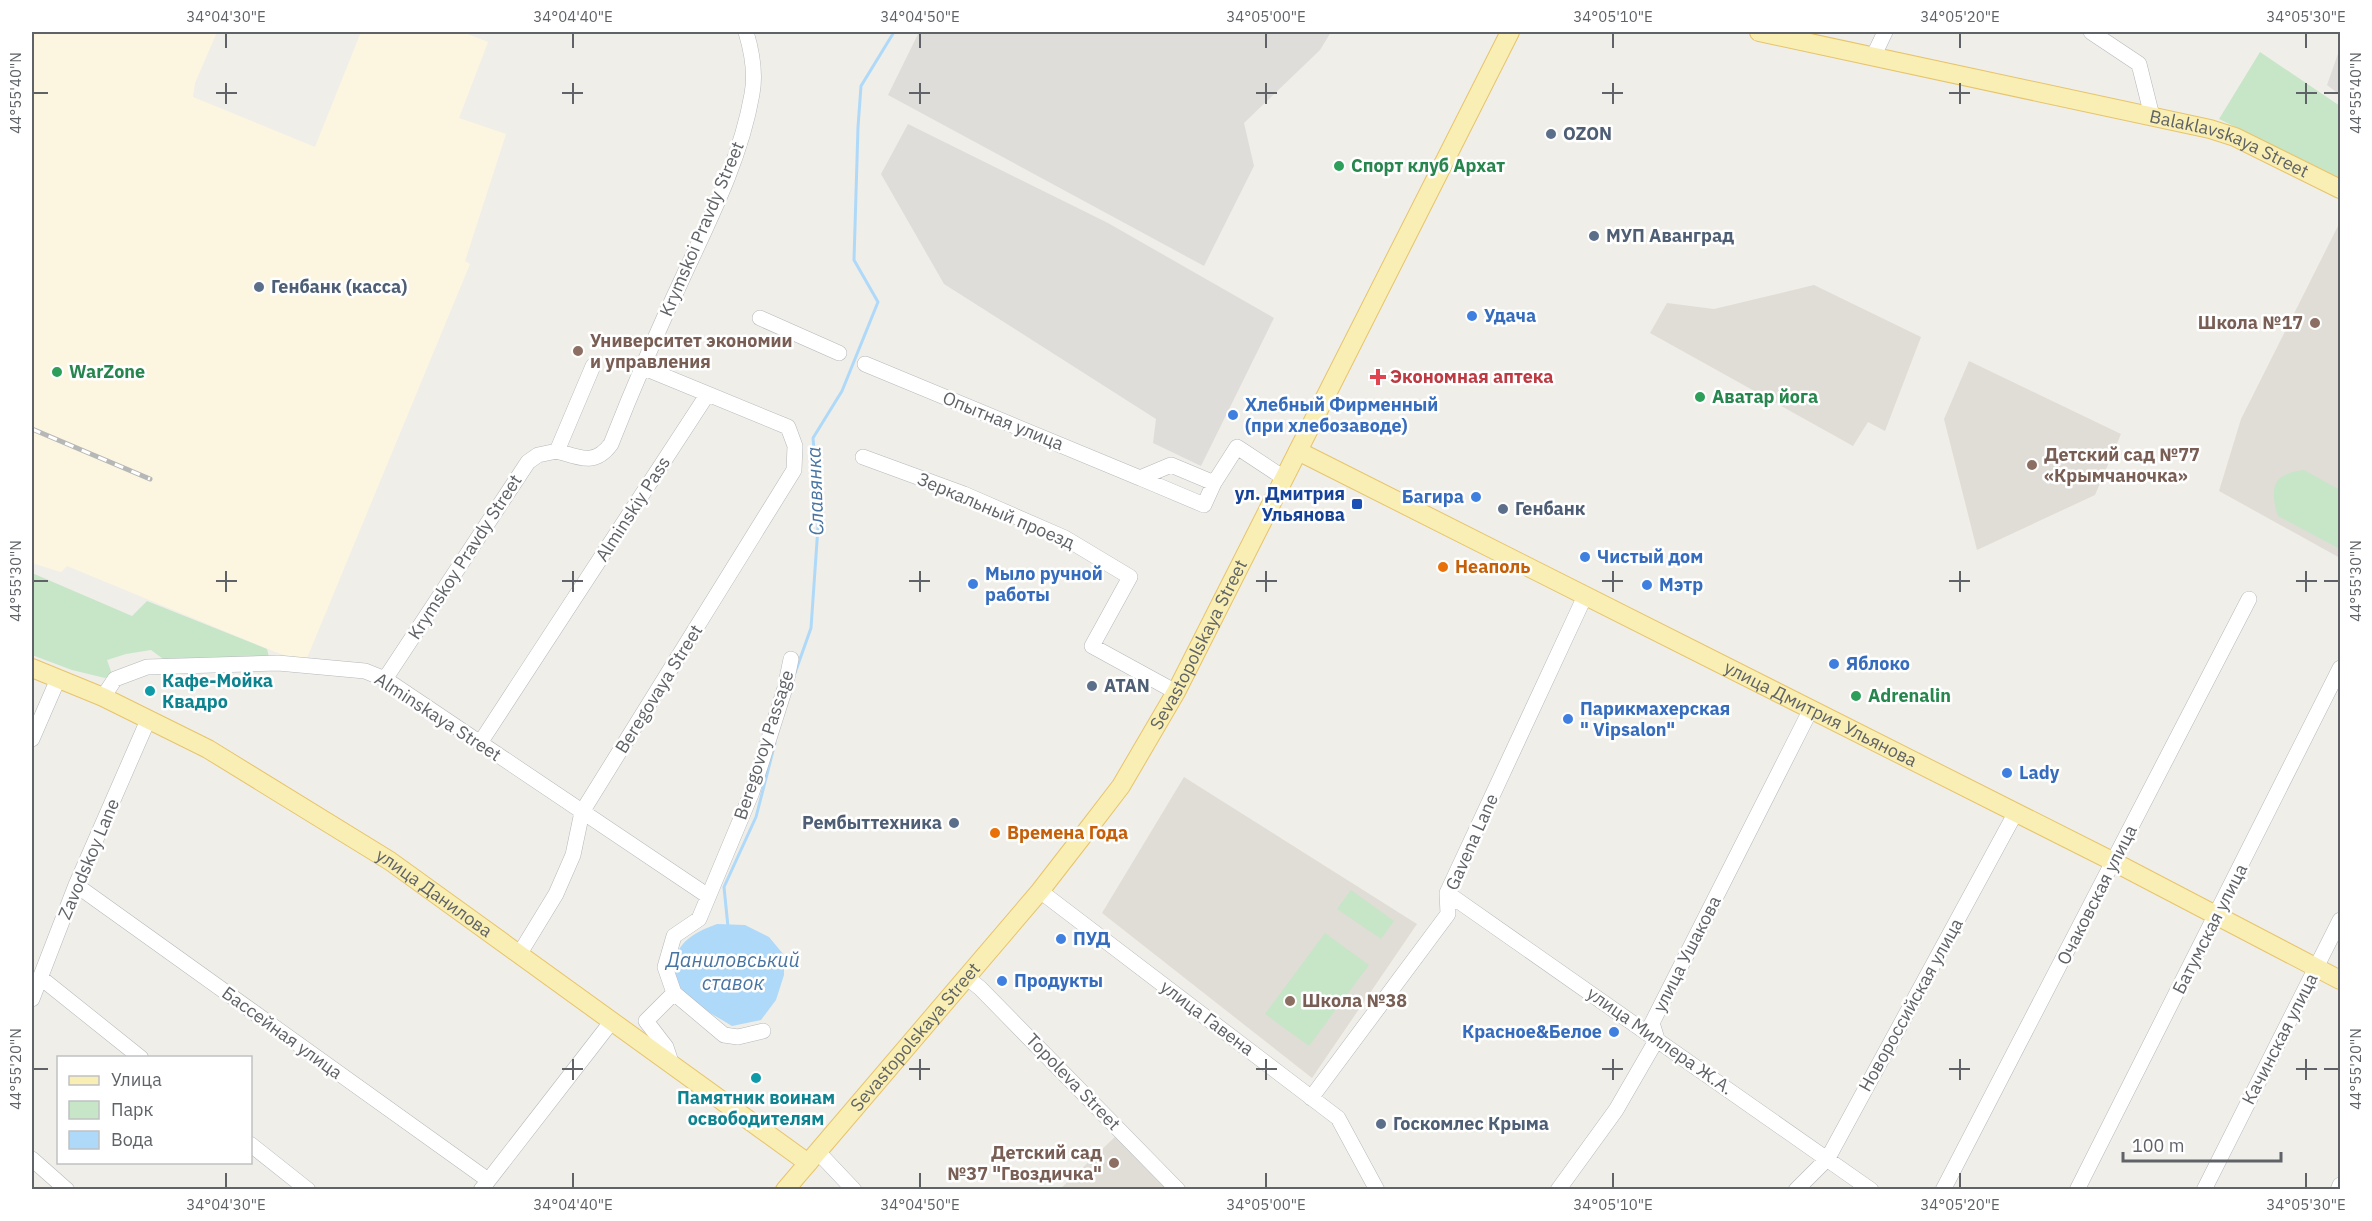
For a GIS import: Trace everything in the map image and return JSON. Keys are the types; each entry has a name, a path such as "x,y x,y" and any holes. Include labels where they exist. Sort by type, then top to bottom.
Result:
{"main road":[{"name":"Sevastopolskaya Street","path":"785,1190 1040,891 1120,786 1176,692 1510,32"},
{"path":"1759,32 2152,116"},
{"name":"Balaklavskaya Street","path":"2152,116 2235,137 2340,189"},
{"name":"улица Дмитрия Ульянова","path":"1298,451 2016,812 2340,980"},
{"name":"улица Данилова","path":"32,668 103,697 208,749 286,795 390,861 672,1065 813,1157"}],"street":[{"name":"Krymskoi Pravdy Street","path":"557,451 579,458 596,459 604,454 610,444 642,366 711,218 740,142 752,94 754,72 752,52 746,32"},
{"path":"1874,55 1885,32"},
{"name":"Balaklavskaya Street","path":"2091,32 2139,64 2152,116"},
{"path":"760,318 839,353"},
{"name":"Опытная улица","path":"865,364 1204,505 1214,483 1237,447 1284,478"},
{"path":"557,451 593,366"},
{"path":"642,366 707,395"},
{"name":"Beregovaya Street","path":"520,954 556,894 573,855 582,812 794,470 795,446 788,427 707,395"},
{"name":"Alminskiy Pass","path":"480,743 707,395"},
{"name":"Krymskoy Pravdy Street","path":"385,679 528,462 538,455 557,451"},
{"name":"Зеркальный проезд","path":"863,457 964,494 1045,529 1065,538 1130,577 1092,646 1176,692"},
{"path":"1140,478 1172,465 1214,483"},
{"name":"Gavena Lane","path":"1311,1098 1448,914 1448,893 1585,596"},
{"name":"Очаковская улица","path":"1943,1190 2249,599"},
{"name":"Beregovoy Passage","path":"674,993 665,967 674,936 699,919 752,792 785,688 790,659"},
{"name":"Alminskaya Street","path":"103,697 115,679 147,667 278,663 365,671 385,679 708,896"},
{"name":"Батумская улица","path":"2077,1190 2340,668"},
{"path":"32,739 58,679"},
{"name":"улица Ушакова","path":"1558,1190 1616,1110 1657,1039 1652,1023 1811,710"},
{"name":"Zavodskoy Lane","path":"32,999 76,885 148,720"},
{"name":"Новороссийская улица","path":"1796,1190 1828,1158 2016,812"},
{"name":"Бассейная улица","path":"76,885 484,1185"},
{"name":"улица Гавена","path":"1040,891 1338,1118 1377,1190"},
{"name":"улица Миллера Ж.А.","path":"1448,893 1871,1190"},
{"name":"Качинская улица","path":"2204,1190 2340,920"},
{"name":"Topoleva Street","path":"966,977 988,996 1178,1190"},
{"path":"41,978 138,1056"},
{"path":"672,1065 666,1047 646,1021 674,993 724,1035 738,1037 763,1032"},
{"path":"484,1185 612,1022"},
{"path":"252,1146 308,1190"},
{"path":"813,1157 854,1190"},
{"path":"32,1159 67,1190"},
{"path":"2338,1190 2340,1185"}],"shaded area":[{"path":"32,32 217,32 195,83 193,97 315,147 361,32 462,32 488,42 459,118 506,134 465,261 470,264 307,658 294,659 67,566 61,572 32,563"},
{"path":"919,32 1331,32 1320,50 1244,123 1254,166 1204,266 888,95"},
{"path":"2340,48 2340,95 2327,85"},
{"path":"908,124 1108,223 1274,318 1201,466 1153,443 1156,419 944,284 881,174"},
{"name":"Школа №17","path":"2338,226 2340,227 2340,558 2219,491 2241,419"},
{"path":"1814,285 1921,337 1885,431 1868,422 1853,446 1650,333 1667,303 1714,309"},
{"name":"Детский сад №77 «Крымчаночка»","path":"1969,361 2121,434 2095,495 1977,550 1944,419"},
{"name":"Школа №38","path":"1184,777 1417,924 1312,1078 1102,913"},
{"name":"Детский сад №37 \"Гвоздичка\"","path":"1116,1136 1166,1189 1059,1190"}],"green space":[{"path":"2260,52 2340,106 2340,178 2219,119"},
{"path":"2304,470 2340,490 2340,549 2278,516 2274,497 2276,484 2286,475"},
{"path":"32,573 132,616 147,601 267,649 269,657 170,664 151,650 107,660 112,674 105,678 72,670 32,655"},
{"path":"1351,890 1394,921 1381,939 1337,909"},
{"path":"1325,933 1369,965 1309,1046 1265,1014"}],"water":[{"name":"Даниловський ставок","path":"717,924 745,925 769,937 784,955 784,975 776,1000 761,1020 732,1026 697,1004 678,985 674,963 680,947 700,931"}],"waterway":[{"name":"Славянка","path":"795,673 811,628 819,512 813,438 842,391 878,302 854,260 858,127 861,86 894,32"},
{"name":"Славянка","path":"728,927 724,887 756,817 775,743"}],"railway":[{"path":"32,429 150,479"}],"place":[{"name":"OZON","path":"1551,134"},
{"name":"Спорт клуб Архат","path":"1339,166"},
{"name":"МУП Аванград","path":"1594,236"},
{"name":"Генбанк (касса)","path":"259,287"},
{"name":"Удача","path":"1472,316"},
{"name":"Школа №17","path":"2315,323"},
{"name":"Университет экономии и управления","path":"578,351"},
{"name":"WarZone","path":"57,372"},
{"name":"Экономная аптека","path":"1378,377"},
{"name":"Аватар йога","path":"1700,397"},
{"name":"Хлебный Фирменный (при хлебозаводе)","path":"1233,415"},
{"name":"Детский сад №77 «Крымчаночка»","path":"2032,465"},
{"name":"Багира","path":"1476,497"},
{"name":"ул. Дмитрия Ульянова","path":"1357,504"},
{"name":"Генбанк","path":"1503,509"},
{"name":"Чистый дом","path":"1585,557"},
{"name":"Неаполь","path":"1443,567"},
{"name":"Мыло ручной работы","path":"973,584"},
{"name":"Мэтр","path":"1647,585"},
{"name":"Яблоко","path":"1834,664"},
{"name":"ATAN","path":"1092,686"},
{"name":"Кафе-Мойка Квадро","path":"150,691"},
{"name":"Adrenalin","path":"1856,696"},
{"name":"Парикмахерская \" Vipsalon\"","path":"1568,719"},
{"name":"Lady","path":"2007,773"},
{"name":"Рембыттехника","path":"954,823"},
{"name":"Времена Года","path":"995,833"},
{"name":"ПУД","path":"1061,939"},
{"name":"Продукты","path":"1002,981"},
{"name":"Школа №38","path":"1290,1001"},
{"name":"Красное&Белое","path":"1614,1032"},
{"name":"Памятник воинам освободителям","path":"756,1078"},
{"name":"Госкомлес Крыма","path":"1381,1124"},
{"name":"Детский сад №37 \"Гвоздичка\"","path":"1114,1163"}]}
